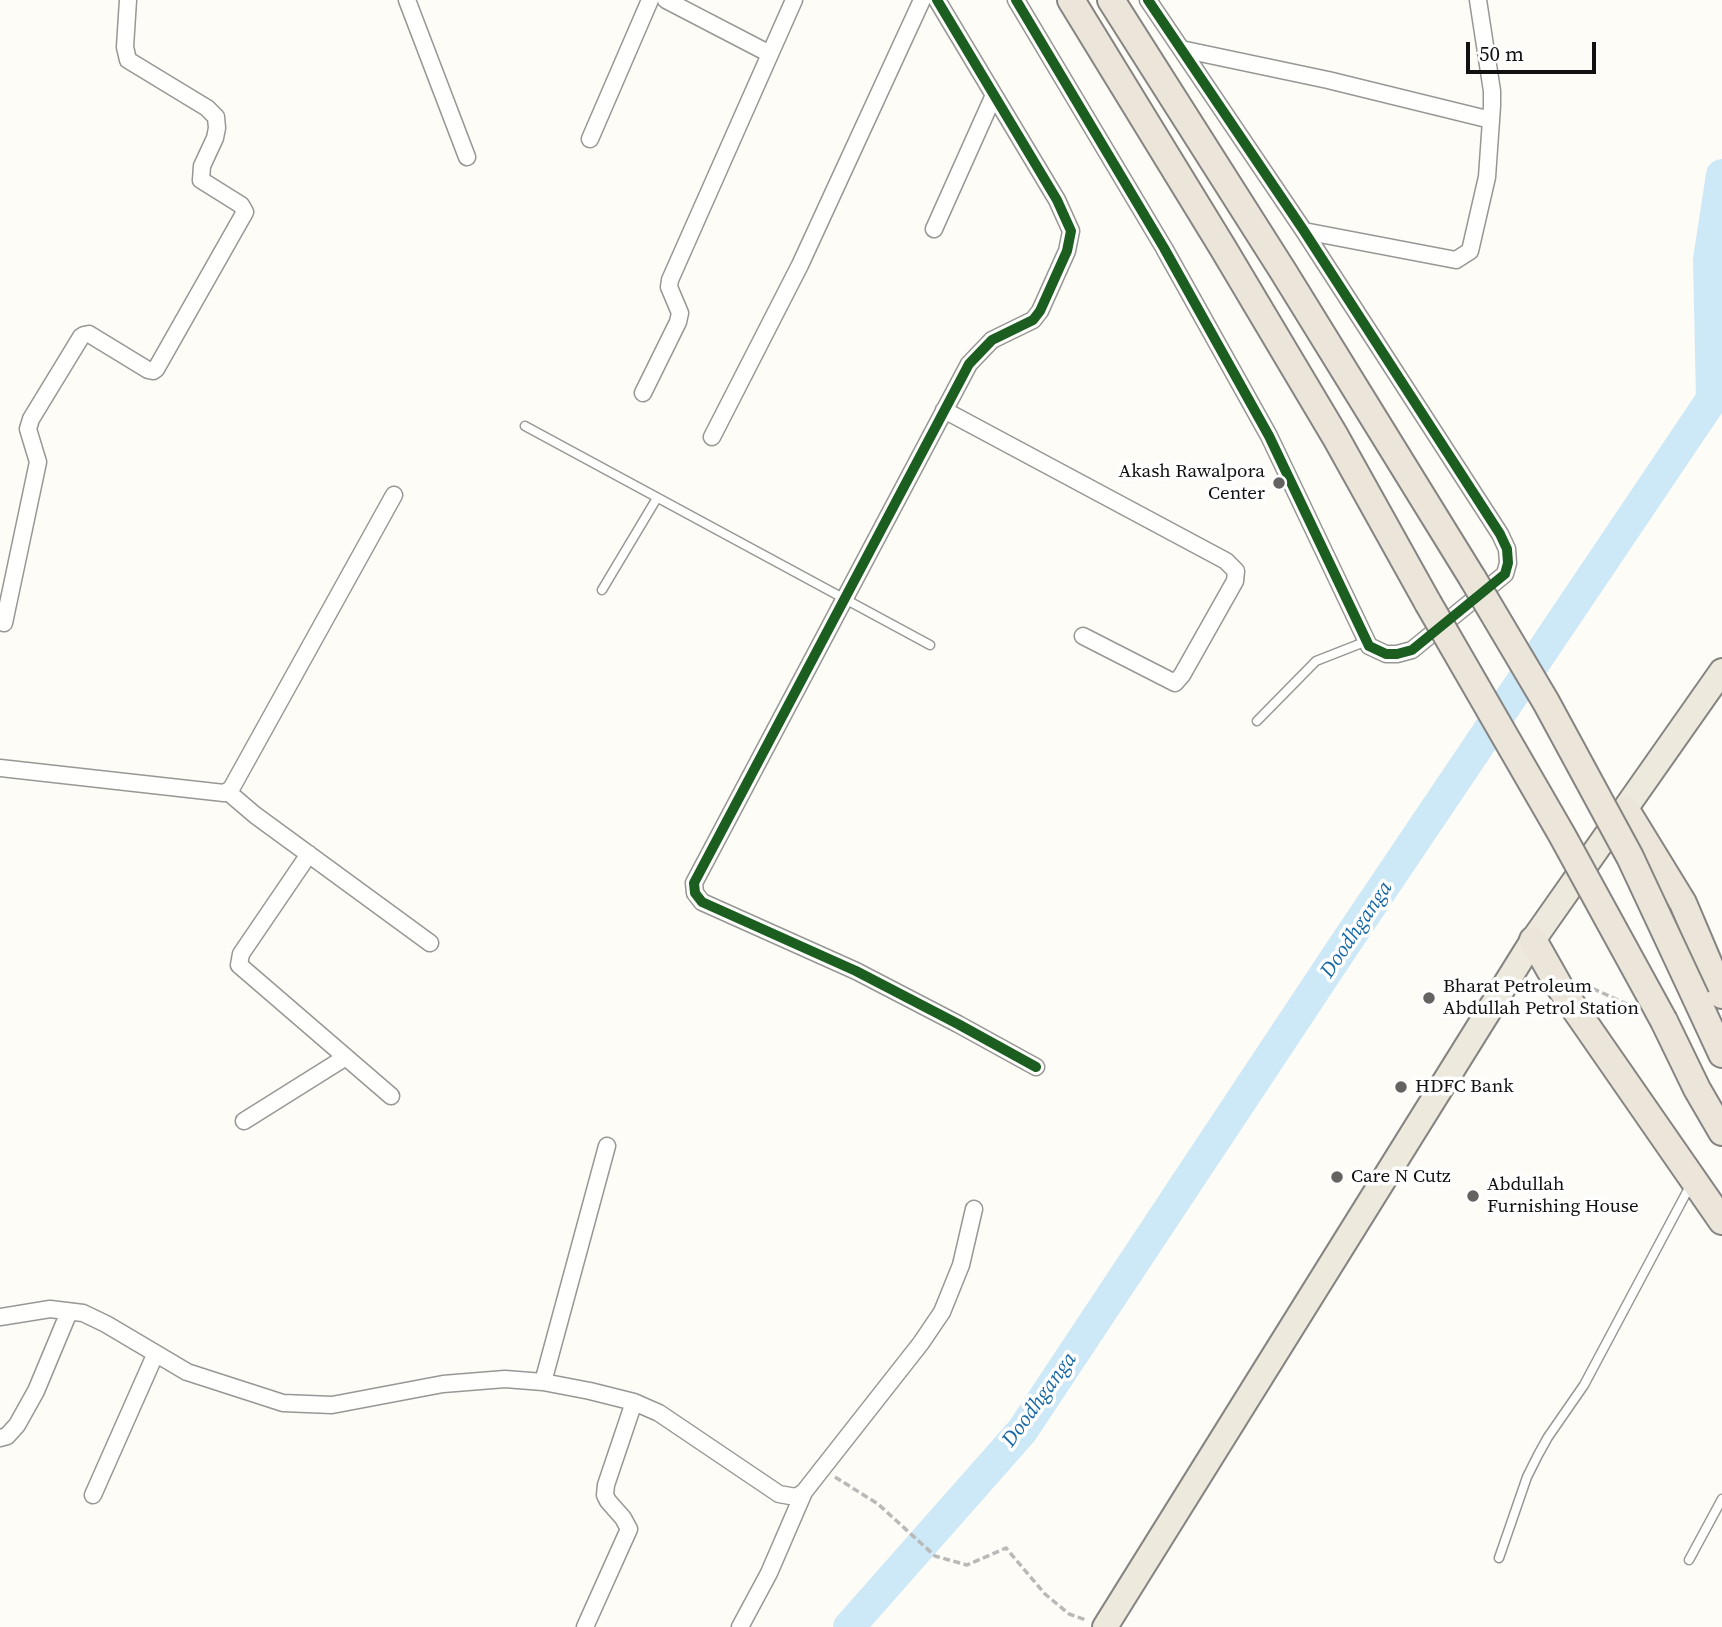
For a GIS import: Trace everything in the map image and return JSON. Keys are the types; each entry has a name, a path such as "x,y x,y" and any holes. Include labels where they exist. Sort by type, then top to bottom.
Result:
{"highway":[{"path":"1071,0 1335,436 1562,835 1722,1132"},
{"path":"1111,0 1283,271 1473,579 1546,702 1709,996"},
{"path":"1626,810 1683,903 1722,1054"},
{"path":"1533,940 1549,969 1722,1221"}],"main road":[{"path":"1105,1627 1533,940 1722,671"}],"street":[{"path":"4,623 38,462 28,429 31,419 84,335 89,334 148,370 156,369 245,212 241,205 201,180 202,166 215,138 216,117 207,108 128,60 125,47 128,0"},
{"path":"407,0 467,157"},
{"path":"590,139 650,0"},
{"path":"666,0 768,53"},
{"path":"643,393 678,322 680,313 669,287 670,280 768,53 794,0"},
{"path":"712,437 800,265 922,0"},
{"path":"937,0 1065,216 1070,231 1068,251 1040,311 1033,320 992,341 980,350 969,364 697,874 695,894 702,902 856,971 1036,1068"},
{"path":"1016,0 1164,248 1269,436 1367,641 1377,651 1386,654 1412,649 1505,574 1508,563 1507,549 1500,534 1304,231 1148,0"},
{"path":"1304,231 1456,260 1462,258 1472,247 1483,199 1492,91 1478,0"},
{"path":"1181,49 1328,80 1491,120"},
{"path":"933,229 994,95"},
{"path":"944,410 1226,561 1236,571 1235,581 1179,681 1175,683 1083,636"},
{"path":"228,792 237,781 394,495"},
{"path":"0,768 228,792 430,943"},
{"path":"309,854 241,954 239,965 391,1096"},
{"path":"244,1121 346,1057"},
{"path":"543,1382 607,1146"},
{"path":"740,1627 769,1573 804,1492 921,1343 942,1312 961,1265 974,1209"},
{"path":"0,1317 50,1309 83,1314 106,1324 187,1372 283,1403 306,1405 355,1402 472,1381 505,1379 543,1382 634,1402 684,1428 779,1494 796,1497 804,1492"},
{"path":"0,1438 7,1436 17,1425 30,1403 69,1312"},
{"path":"93,1495 155,1354"},
{"path":"584,1627 629,1529 605,1494 634,1402"}],"lane":[{"path":"525,426 930,645"},
{"path":"602,590 657,498"},
{"path":"1257,721 1316,661 1367,641"},
{"path":"1499,1558 1527,1477 1538,1455 1584,1385 1693,1180"},
{"path":"1689,1560 1722,1499"}],"path":[{"path":"1549,969 1664,1021"},
{"path":"822,1469 877,1504 935,1556 967,1565 1006,1548 1045,1594 1069,1614 1105,1627"}],"waterway":[{"name":"Doodhganga","path":"849,1627 1022,1431 1345,944 1712,399 1709,260 1722,175"}],"cycle path":[{"path":"937,0 1057,200 1071,231 1067,251 1040,311 1033,320 992,340 969,364 694,883 695,893 702,902 856,971 1036,1067"},
{"path":"1016,0 1164,248 1269,436 1369,646 1386,654 1412,650 1505,574 1508,563 1507,549 1500,534 1304,231 1148,0"}],"place":[{"name":"Akash Rawalpora Center","path":"1279,483"},
{"name":"Bharat Petroleum Abdullah Petrol Station","path":"1429,998"},
{"name":"HDFC Bank","path":"1401,1087"},
{"name":"Care N Cutz","path":"1337,1177"},
{"name":"Abdullah Furnishing House","path":"1473,1196"}]}
